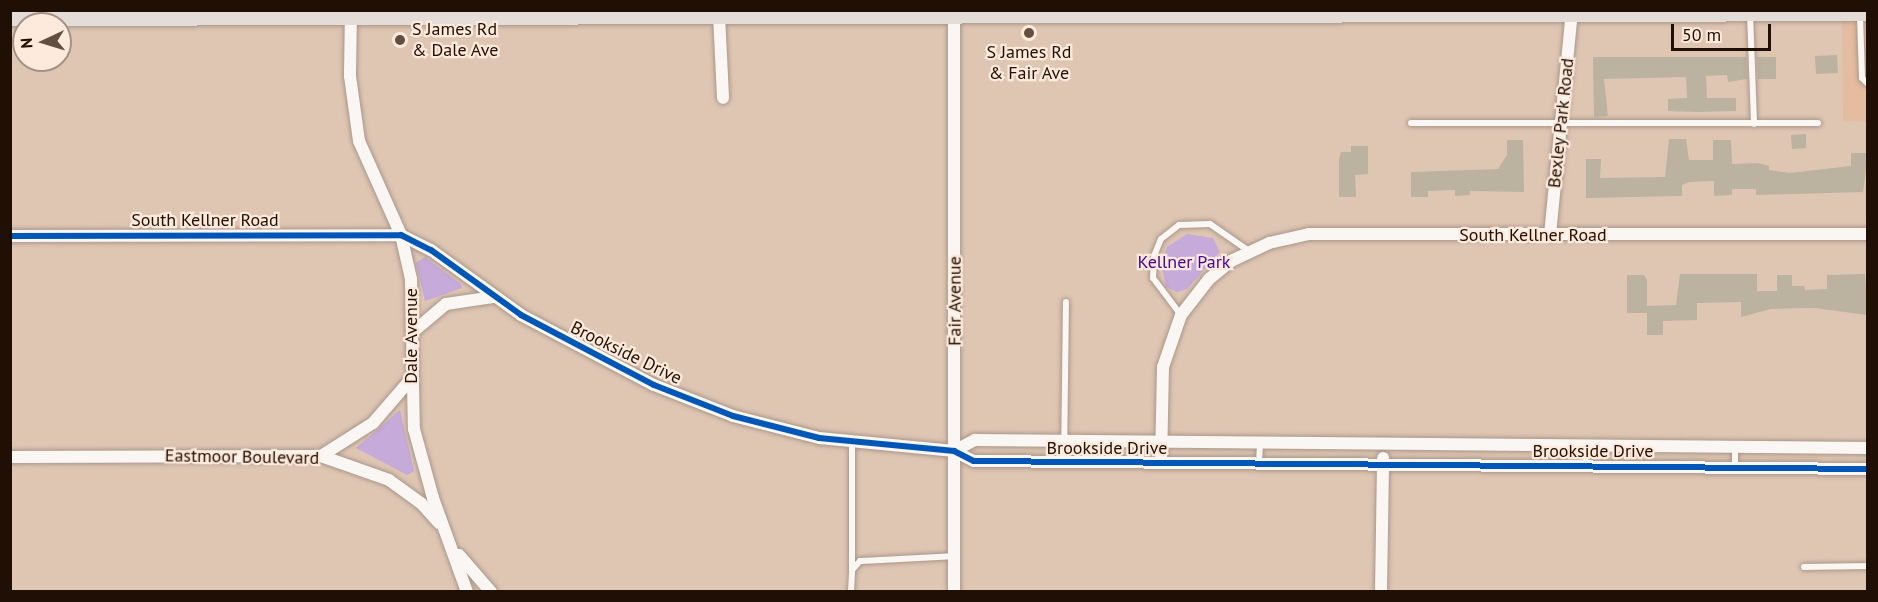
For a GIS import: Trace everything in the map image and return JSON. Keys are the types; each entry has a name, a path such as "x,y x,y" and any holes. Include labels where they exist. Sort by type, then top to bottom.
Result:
{"main road":[{"path":"10,17 170,14 1864,12"}],"street":[{"name":"Fair Avenue","path":"954,12 954,591"},
{"name":"Bexley Park Road","path":"1550,235 1572,12"},
{"name":"Dale Avenue","path":"351,14 350,76 359,141 400,235 411,279 414,331 411,379 414,429 467,591"},
{"path":"719,15 723,98"},
{"name":"South Kellner Road","path":"1161,463 1163,367 1181,315 1209,279 1249,251 1309,234 1868,234"},
{"name":"Brookside Drive","path":"400,235 431,250 494,297 576,346 654,385 733,416 852,443 954,451 974,461 1868,469"},
{"name":"South Kellner Road","path":"10,236 400,235"},
{"path":"414,331 446,304 494,297"},
{"path":"321,456 373,423 411,379"},
{"name":"Brookside Drive","path":"954,451 975,440 1383,446 1868,448"},
{"path":"1381,591 1383,446"},
{"name":"Eastmoor Boulevard","path":"10,457 321,456 389,480 421,503 491,591"}],"lane":[{"path":"1864,12 1862,78 1868,84"},
{"path":"1750,13 1754,124"},
{"path":"1411,123 1562,125 1818,123"},
{"path":"1181,315 1154,278 1154,256 1161,239 1179,225 1198,222 1222,230 1249,251"},
{"path":"1064,463 1066,302"},
{"path":"851,591 852,443"},
{"path":"1259,464 1260,444"},
{"path":"1585,466 1586,447"},
{"path":"1735,447 1735,467"},
{"path":"852,570 860,561 882,557 954,556"},
{"path":"1804,567 1868,566"}],"shaded area":[{"path":"1867,11 1867,122 1843,121 1842,12"}],"green space":[{"name":"Kellner Park","path":"1187,234 1213,238 1220,252 1187,289 1177,292 1166,287 1161,262 1167,247"},
{"path":"425,257 461,284 462,288 425,301 416,263"},
{"path":"400,410 414,471 407,475 356,448"}],"building":[{"path":"1837,55 1838,73 1816,74 1815,56"},
{"path":"1593,57 1746,57 1747,79 1728,82 1727,75 1706,76 1707,98 1736,98 1736,111 1697,112 1668,111 1668,99 1687,98 1686,77 1604,79 1608,116 1594,117"},
{"path":"1757,57 1776,57 1776,79 1758,79"},
{"path":"1806,134 1806,148 1792,149 1791,135"},
{"path":"1669,139 1686,139 1689,160 1713,160 1713,140 1731,140 1732,164 1758,163 1769,166 1769,170 1789,173 1851,166 1851,153 1868,153 1863,192 1756,195 1756,189 1732,189 1732,195 1714,196 1714,181 1689,182 1682,185 1682,196 1586,198 1586,159 1601,159 1600,178 1665,177"},
{"path":"1507,140 1523,140 1524,192 1470,191 1470,195 1455,196 1455,190 1428,191 1428,197 1411,197 1411,172 1498,169 1507,155"},
{"path":"1351,146 1368,146 1368,174 1355,175 1356,197 1339,197 1339,159 1341,152 1351,152"},
{"path":"1680,274 1757,274 1757,291 1777,291 1777,275 1792,275 1792,286 1804,286 1805,290 1827,289 1827,275 1865,274 1868,315 1814,308 1771,309 1741,317 1741,302 1697,303 1697,320 1663,321 1663,335 1647,335 1647,313 1627,313 1627,275 1644,275 1647,280 1647,306 1676,305"}],"cycle path":[{"path":"10,236 401,235 431,250 521,315 654,385 733,416 819,438 954,451 974,461 1868,469"}],"place":[{"name":"S James Rd & Fair Ave","path":"1029,33"},
{"name":"S James Rd & Dale Ave","path":"400,40"}]}
